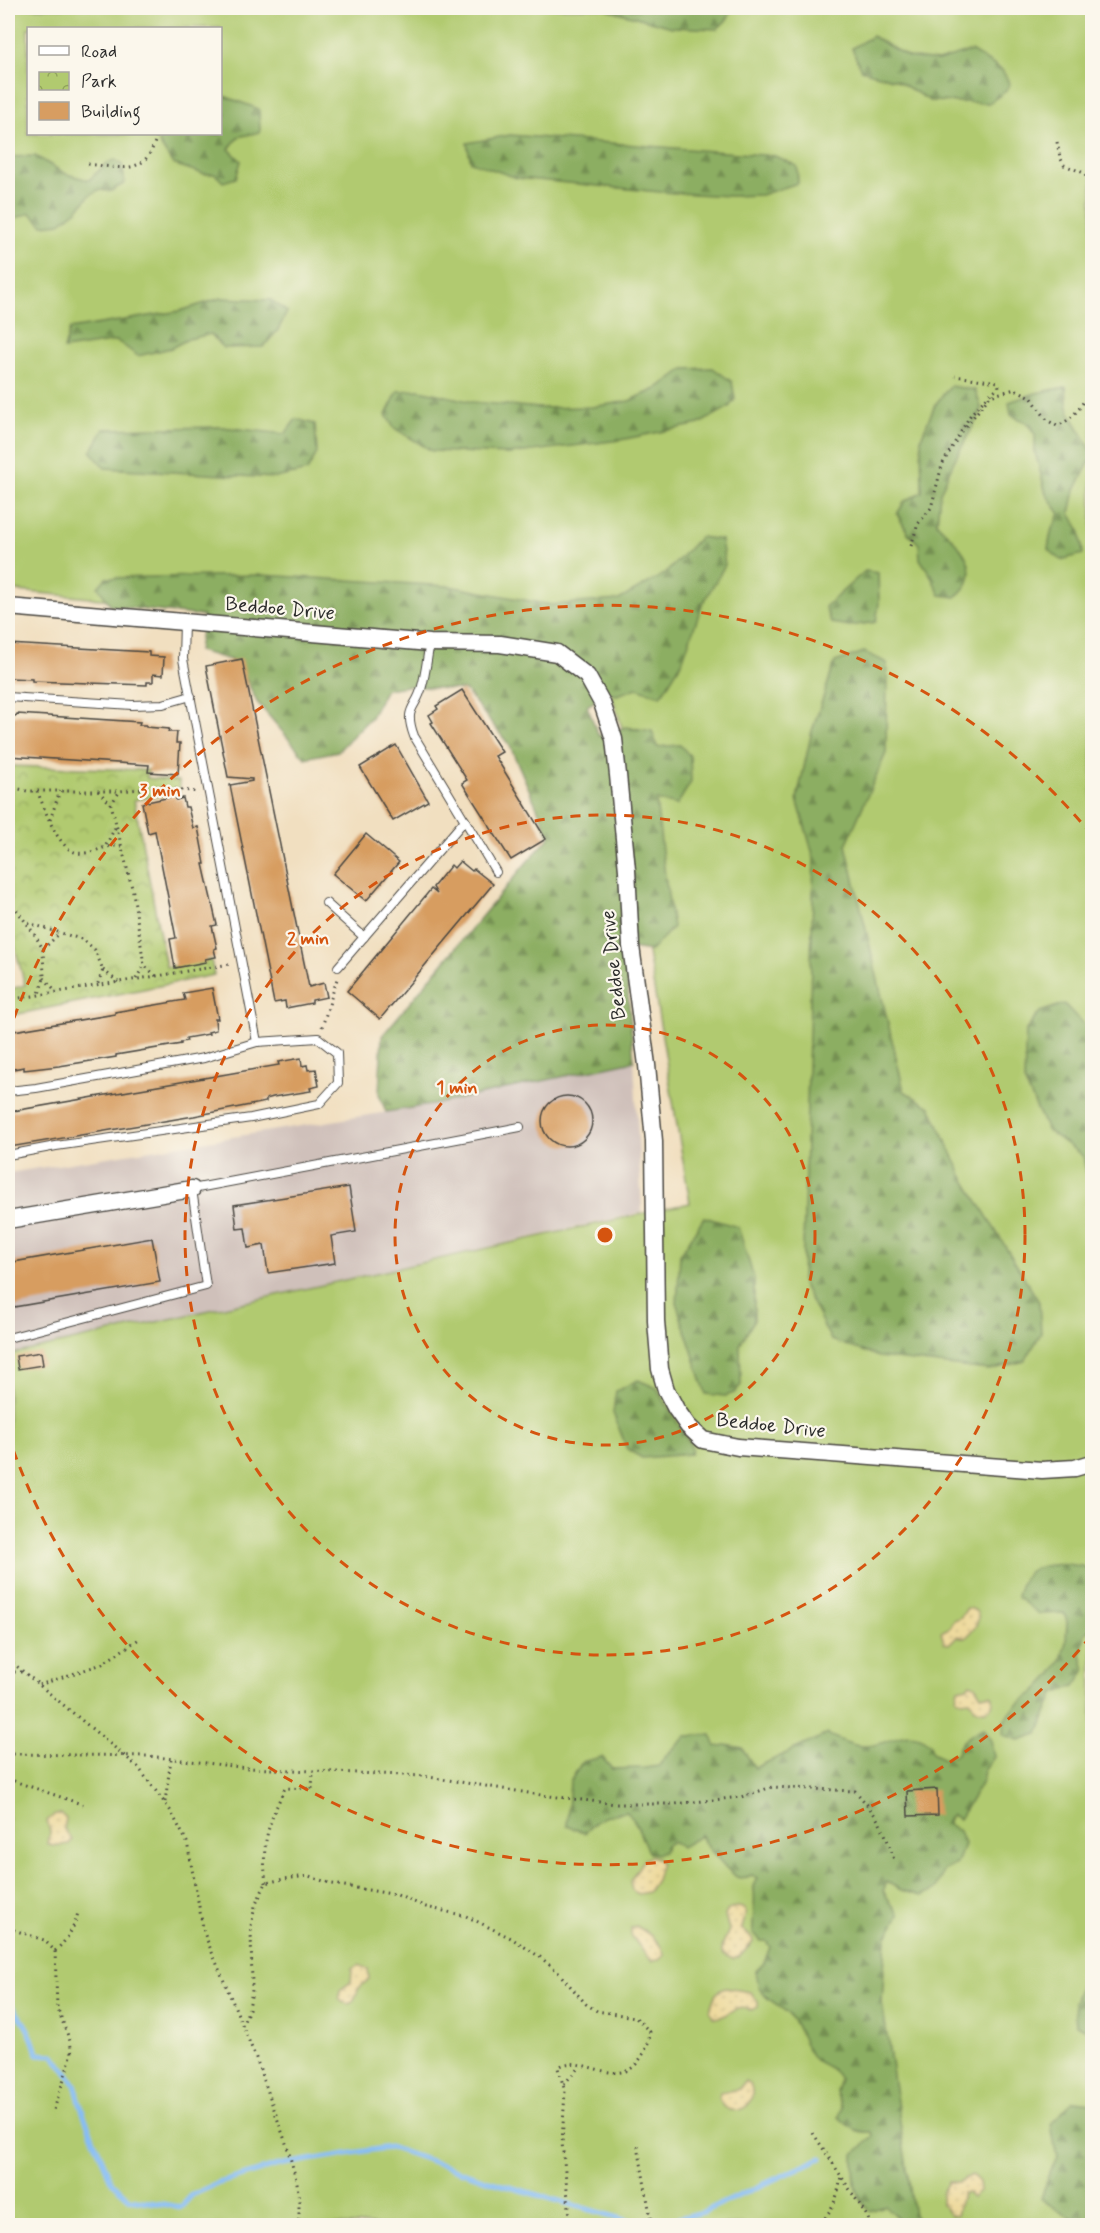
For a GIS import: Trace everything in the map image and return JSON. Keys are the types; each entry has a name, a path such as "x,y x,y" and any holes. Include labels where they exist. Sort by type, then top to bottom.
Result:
{"street":[{"name":"Beddoe Drive","path":"8,607 430,643 500,644 556,653 587,676 602,703 614,739 627,870 631,946 653,1130 656,1321 660,1369 666,1390 676,1409 688,1426 703,1440 738,1447 1042,1470 1075,1468 1092,1463"},
{"path":"8,1220 192,1189"}],"lane":[{"path":"184,622 183,659 257,1042"},
{"path":"430,643 422,689 411,707 410,723 414,736 496,872"},
{"path":"8,697 132,705 163,704 191,696"},
{"path":"338,967 465,820"},
{"path":"326,903 364,937"},
{"path":"8,1091 204,1058 257,1042 318,1038 338,1053 338,1083 320,1104 250,1118 8,1155"},
{"path":"8,1338 206,1286 192,1189 520,1127"}],"path":[{"path":"88,164 129,169 142,164 153,150 157,135"},
{"path":"1057,142 1064,165 1084,173 1092,188"},
{"path":"911,546 918,524 931,508 942,465 971,414 999,387 998,382 954,376"},
{"path":"961,432 990,396 1015,389 1031,397 1047,420 1057,426 1069,421 1082,406 1092,385"},
{"path":"8,794 9,787 37,791 120,791 161,787 210,794"},
{"path":"37,791 59,842 71,852 84,854 106,845 121,846"},
{"path":"51,820 60,791"},
{"path":"98,791 111,804 133,892 144,965 156,976"},
{"path":"111,804 120,791"},
{"path":"106,845 116,826"},
{"path":"8,876 10,901 27,922 43,950 45,978 38,995"},
{"path":"27,922 59,934 84,940 95,950 103,970 119,982"},
{"path":"43,950 59,934"},
{"path":"8,1000 242,962"},
{"path":"135,980 144,965"},
{"path":"318,1038 339,974 338,967"},
{"path":"97,986 103,970"},
{"path":"45,978 56,991"},
{"path":"39,1685 102,1664 139,1639"},
{"path":"8,1659 138,1767 165,1802 187,1842 204,1933 287,2146 297,2182 299,2226"},
{"path":"8,1672 24,1672"},
{"path":"8,1756 13,1754 123,1755 313,1772 423,1776 541,1795 616,1804 675,1804 741,1797 772,1787 855,1791 875,1812 886,1834 894,1860"},
{"path":"165,1802 171,1759"},
{"path":"242,2026 249,2009 252,1990 251,1926 255,1906 266,1883 263,1860 267,1831 285,1788 312,1789 313,1772"},
{"path":"8,1779 87,1806"},
{"path":"266,1883 309,1876 333,1884 397,1895 426,1907 466,1916 511,1938 540,1957 557,1971 586,2004 597,2011 635,2017 650,2032 649,2045 633,2068 620,2073 567,2063 558,2068 564,2084 562,2143 571,2225"},
{"path":"55,1951 73,1930 78,1913"},
{"path":"8,1928 44,1940 55,1951 57,2007 70,2040 72,2053 53,2113"},
{"path":"564,2084 580,2066"},
{"path":"813,2133 867,2216 870,2226"},
{"path":"638,2146 652,2226"},
{"path":"825,2218 834,2205 841,2175"}],"shaded area":[{"path":"634,1061 642,1212 8,1355 8,1173 437,1104"}],"green space":[{"path":"8,8 1092,8 1092,2225 8,2225 8,1355 690,1203 637,887 627,744 608,683 574,645 8,590"},
{"path":"603,8 732,8 729,17 717,29 672,27"},
{"path":"872,36 908,57 938,61 971,51 1002,70 1010,84 1006,91 989,103 930,101 896,80 861,70 852,48"},
{"path":"222,95 259,109 260,132 238,137 229,149 241,161 236,178 223,182 215,174 204,174 173,164 159,143 161,135 222,135"},
{"path":"510,135 775,156 797,166 798,183 761,195 730,196 660,192 517,178 471,162 467,143"},
{"path":"35,156 66,174 89,180 107,163 115,160 122,164 125,183 111,191 98,190 60,223 43,225 30,213 8,221 8,157"},
{"path":"221,298 271,300 287,312 278,330 263,347 223,348 211,334 188,339 171,348 138,356 117,341 64,349 70,329 180,311"},
{"path":"713,368 732,382 735,399 729,407 699,424 620,440 509,454 432,451 394,428 386,415 398,391 420,390 472,402 540,408 592,407 629,401 656,389 684,369"},
{"path":"950,386 975,390 982,410 953,463 940,493 937,523 961,549 969,565 968,582 956,597 940,595 920,559 919,544 908,533 897,514 905,501 922,492 921,438 935,405"},
{"path":"1066,387 1070,413 1092,457 1075,490 1070,513 1080,531 1083,554 1061,560 1048,549 1051,532 1060,514 1046,494 1035,452 1035,434 1026,422 1011,415 1009,402 1036,393"},
{"path":"296,419 315,424 317,453 307,471 275,478 105,468 91,452 104,429 222,427 285,434"},
{"path":"700,537 721,540 725,565 702,605 682,662 661,696 637,688 617,695 608,693 587,706 599,736 626,727 652,731 657,747 680,745 690,756 691,782 677,805 656,800 673,927 651,951 624,947 634,1061 437,1104 386,1112 379,1094 382,1036 550,837 510,746 465,690 407,686 386,689 371,717 338,751 305,758 257,702 238,662 198,651 203,616 111,606 98,587 106,578 261,575 449,586 551,605 619,600 666,573"},
{"path":"865,571 878,573 879,603 876,622 850,626 831,623 825,607"},
{"path":"864,652 887,663 886,753 846,845 904,1091 930,1107 963,1177 1039,1302 1041,1333 1025,1361 989,1370 879,1357 831,1340 802,1283 814,858 797,799 812,731 835,662"},
{"path":"8,766 148,770 147,778 179,781 179,793 134,800 166,967 211,960 214,975 8,1016 8,990 25,985 8,921"},
{"path":"1064,1004 1092,1033 1092,1201 1083,1156 1047,1130 1024,1081 1026,1030 1040,1012"},
{"path":"704,1217 738,1227 754,1278 754,1320 740,1345 741,1385 734,1393 725,1396 706,1394 677,1305 680,1255"},
{"path":"638,1380 657,1388 692,1448 690,1454 642,1458 627,1449 613,1413 616,1391"},
{"path":"1067,1564 1092,1568 1092,1629 1085,1633 1081,1654 1085,1671 1075,1686 1054,1694 1038,1734 1019,1740 1003,1735 1004,1721 1016,1706 1035,1692 1051,1675 1061,1660 1066,1642 1067,1621 1064,1613 1039,1614 1017,1597 1020,1586 1028,1573 1034,1569 1048,1565"},
{"path":"983,1728 991,1740 994,1757 984,1771 981,1784 959,1819 951,1815 947,1824 959,1831 964,1844 957,1864 943,1871 936,1889 921,1896 901,1890 887,1882 883,1891 899,1915 886,1938 882,2002 914,2215 921,2225 905,2225 885,2206 870,2211 860,2198 854,2178 854,2154 873,2136 872,2132 854,2129 839,2117 842,2108 836,2092 840,2079 838,2075 813,2058 793,2020 765,1996 757,1983 755,1972 764,1963 770,1947 766,1941 761,1941 753,1932 755,1895 753,1886 757,1878 752,1875 739,1878 733,1874 700,1836 681,1847 672,1842 666,1845 664,1852 649,1853 635,1822 626,1812 603,1818 585,1833 567,1826 570,1782 582,1762 602,1757 612,1769 659,1766 686,1736 711,1735 716,1747 725,1745 742,1748 755,1768 827,1734 859,1746 913,1736 930,1744 932,1753 944,1759 957,1754 963,1741"},
{"path":"1092,1952 1092,2032 1076,2025 1074,2002"},
{"path":"1073,2101 1092,2103 1092,2225 1066,2215 1041,2199 1048,2176 1057,2158 1051,2124"}],"sand":[{"path":"967,1608 977,1613 976,1626 965,1638 957,1636 949,1644 944,1643 941,1632 949,1628 953,1620 961,1617"},
{"path":"970,1683 975,1685 981,1695 993,1697 992,1705 988,1709 975,1709 970,1700 961,1701 956,1698 958,1689 967,1687"},
{"path":"55,1814 61,1814 66,1819 64,1829 72,1840 69,1844 52,1846 48,1844 50,1832 47,1821"},
{"path":"651,1856 657,1858 661,1863 656,1880 648,1892 638,1894 632,1890 630,1881 643,1860"},
{"path":"736,1907 744,1909 745,1918 742,1929 752,1938 753,1942 739,1957 732,1959 722,1953 722,1946 729,1930 725,1915 728,1910"},
{"path":"636,1926 649,1934 663,1950 664,1955 659,1960 649,1959 631,1935 631,1928"},
{"path":"359,1965 368,1969 369,1979 359,1988 353,2002 343,2003 339,1998 340,1990 351,1982 352,1969"},
{"path":"726,1988 750,1992 758,2001 758,2007 750,2010 738,2008 724,2016 713,2017 710,2011 715,1997 719,1991"},
{"path":"745,2081 750,2083 752,2092 751,2100 747,2105 735,2110 722,2105 718,2097 720,2093 739,2089"},
{"path":"972,2175 979,2182 980,2191 972,2198 967,2193 962,2193 957,2215 950,2215 942,2205 942,2192 948,2182 959,2182"}],"building":[{"path":"8,644 149,652 149,656 164,657 163,675 153,674 153,682 147,682 147,685 8,678"},
{"path":"242,659 309,987 324,983 327,997 312,1000 312,1003 286,1008 285,1001 274,1003 230,785 252,781 252,779 228,777 206,666"},
{"path":"462,690 502,752 495,756 546,839 511,860 462,783 467,780 431,723 433,722 429,715 438,709 436,706"},
{"path":"17,714 140,722 139,725 146,725 146,727 169,729 168,732 177,732 176,743 180,743 178,774 148,772 149,765 8,756 8,717"},
{"path":"396,745 428,801 393,821 360,767"},
{"path":"176,796 176,800 183,798 185,807 188,807 193,828 198,827 205,864 203,864 217,925 212,926 217,948 214,949 216,957 205,959 206,962 175,968 170,939 176,938 155,831 148,833 142,803"},
{"path":"366,834 399,862 366,901 333,874"},
{"path":"460,861 493,884 380,1019 347,991 431,889 437,894 433,887 451,865 454,868"},
{"path":"212,988 218,1019 215,1019 216,1030 208,1032 209,1034 186,1038 187,1041 181,1044 116,1055 116,1057 59,1066 8,1070 8,1032 185,1000 183,993"},
{"path":"301,1058 302,1066 307,1065 308,1070 316,1069 319,1086 310,1088 311,1091 273,1097 266,1099 266,1102 194,1116 10,1147 8,1144 8,1112 279,1065 278,1062"},
{"path":"567,1096 581,1100 588,1107 592,1121 588,1135 581,1142 567,1146 553,1142 546,1135 542,1121 546,1107 553,1100"},
{"path":"349,1187 356,1232 331,1236 335,1263 268,1273 264,1245 248,1248 245,1228 237,1229 234,1205"},
{"path":"152,1238 160,1282 8,1308 8,1263"},
{"path":"41,1352 43,1365 18,1369 16,1356"},
{"path":"937,1789 938,1815 908,1816 907,1791"}],"waterway":[{"path":"8,2002 26,2026 37,2054 54,2055 75,2084 83,2113 112,2183 130,2199 181,2207 192,2195 219,2183 278,2165 390,2147 492,2182 640,2224 672,2220 703,2212 821,2158"}]}
